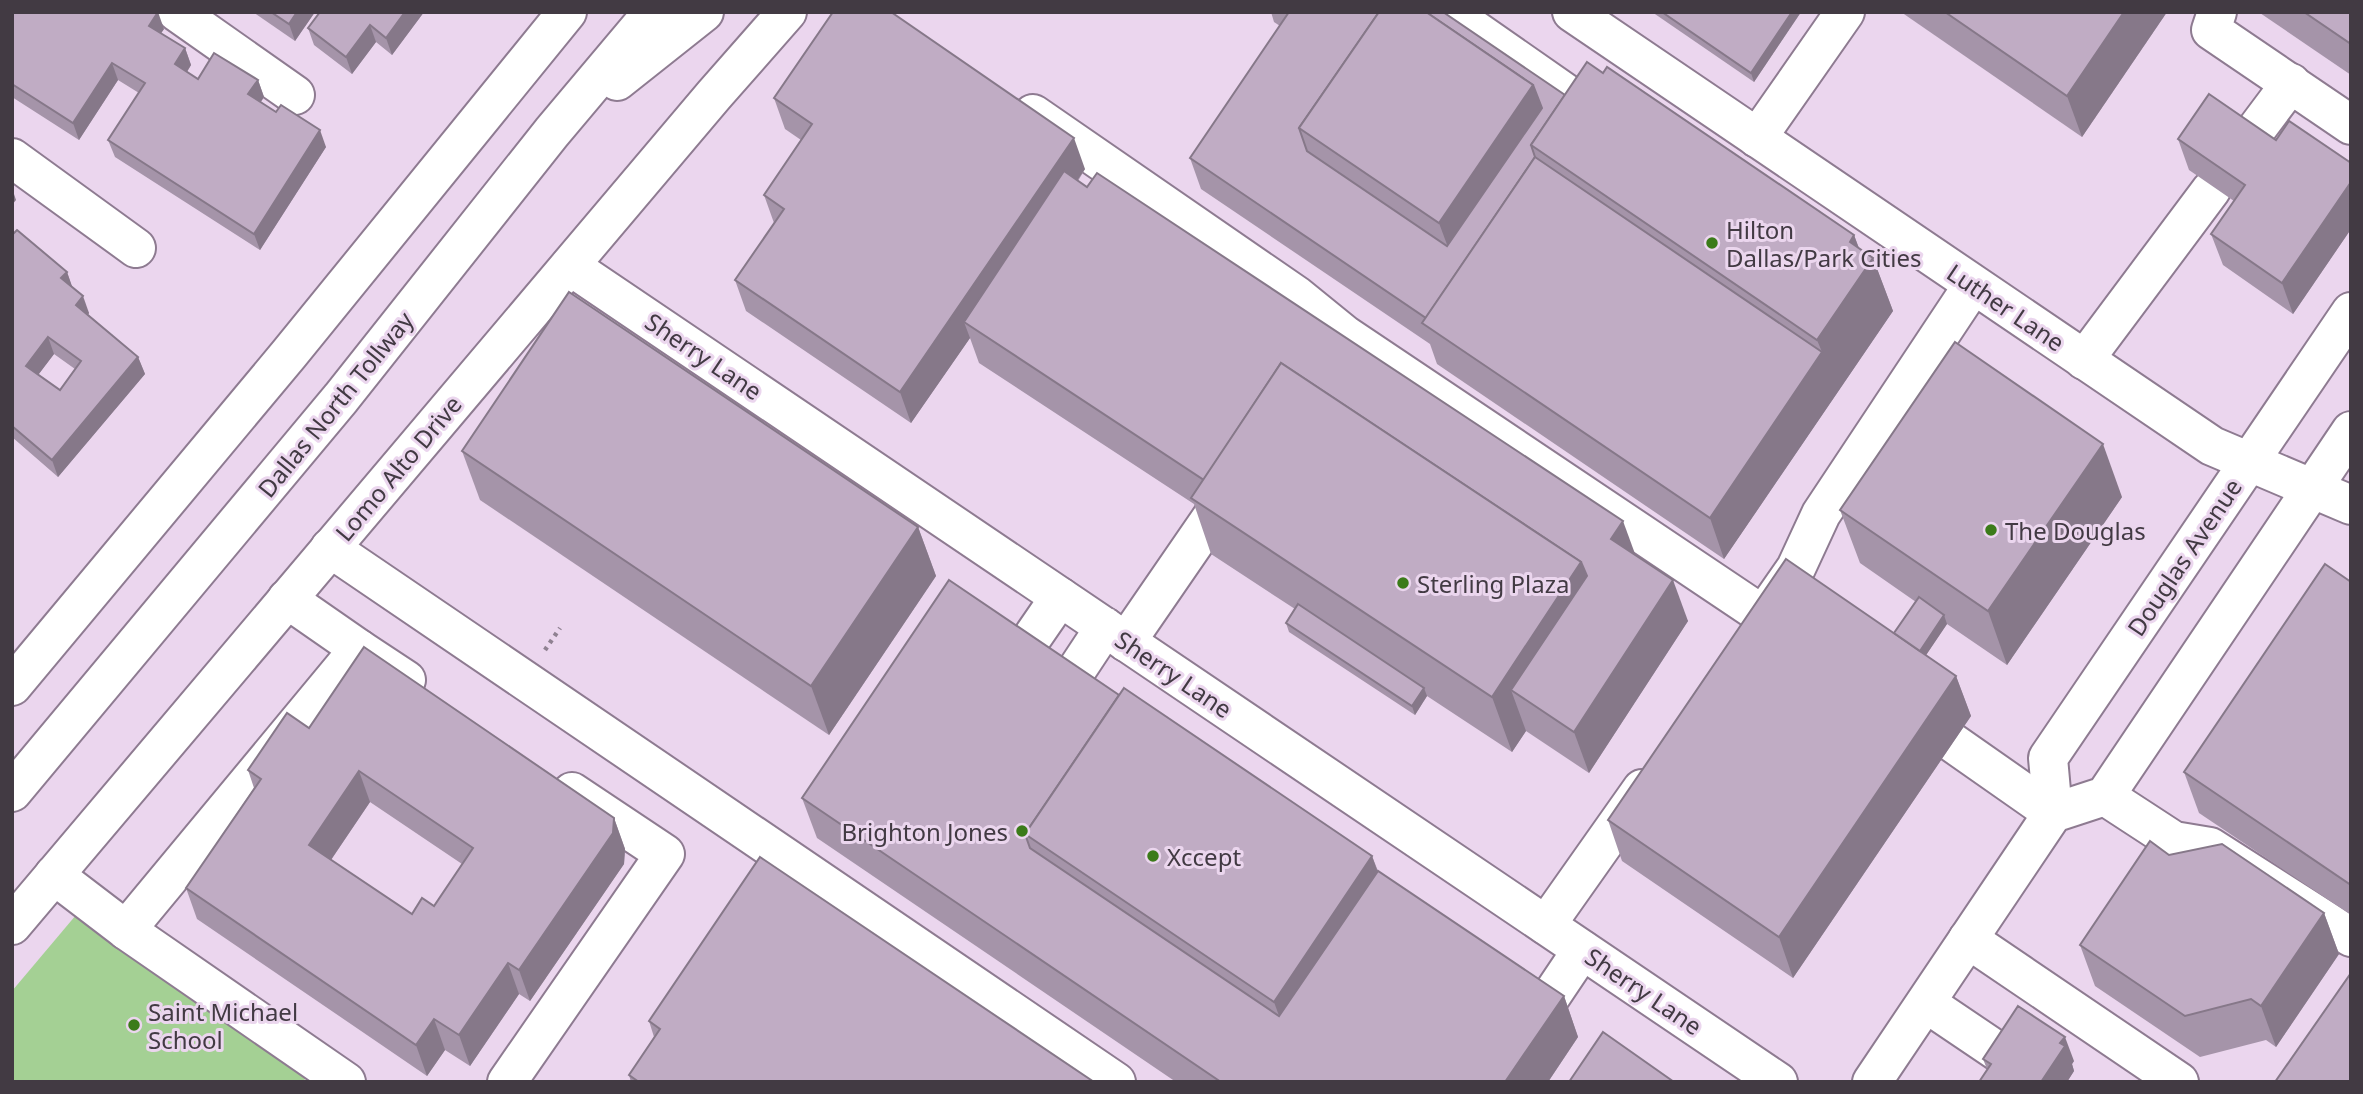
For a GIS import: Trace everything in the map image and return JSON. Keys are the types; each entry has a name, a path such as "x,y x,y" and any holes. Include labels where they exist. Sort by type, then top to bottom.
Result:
{"main road":[{"path":"177,12 295,95"},
{"path":"12,686 289,354 567,12"},
{"name":"Dallas North Tollway","path":"12,792 341,398 552,132 653,12"},
{"path":"552,132 704,12"},
{"name":"Lomo Alto Drive","path":"12,925 787,12"},
{"path":"1449,12 1565,105 1611,39"},
{"name":"Luther Lane","path":"1572,12 2212,446 2351,505"},
{"path":"1757,138 1845,12"},
{"path":"2217,12 2211,30 2351,125"},
{"path":"2246,143 2291,83"},
{"path":"1000,91 1297,296 1345,335 1772,622"},
{"path":"12,158 136,248"},
{"path":"2084,360 2211,190"},
{"name":"Sherry Lane","path":"570,266 1778,1082"},
{"path":"1740,649 1772,622 1821,514 1973,285"},
{"name":"Douglas Avenue","path":"2053,813 2048,758 2351,312"},
{"path":"1872,1082 2053,813 2105,796 2351,431"},
{"path":"1064,689 1116,635 1213,517"},
{"path":"330,548 966,999 1116,1082"},
{"path":"1018,658 1060,597"},
{"path":"287,599 438,702"},
{"path":"126,930 359,649"},
{"path":"1953,743 2053,813"},
{"path":"1546,925 1662,759"},
{"path":"507,1082 665,854 540,770"},
{"path":"2105,796 2174,841 2210,847 2351,937"},
{"path":"54,875 126,930 346,1082"},
{"path":"1965,944 2154,1082"},
{"path":"1965,944 2179,1082"},
{"path":"1541,1012 1582,950"},
{"path":"1926,1003 2009,1059"}],"green space":[{"name":"Saint Michael School","path":"87,902 312,1068 303,1082 12,1082 12,991"}],"building":[{"path":"12,12 158,12 149,26 185,48 175,64 198,79 214,53 258,80 248,94 276,112 281,105 320,130 254,234 108,140 145,83 112,63 73,123 12,84"},
{"path":"271,12 297,12 289,24"},
{"path":"320,12 405,12 386,38 370,25 346,57 308,28"},
{"path":"833,12 891,12 1074,138 900,392 735,280 784,209 764,195 812,124 774,98"},
{"path":"1289,12 1379,12 1299,128 1307,151 1447,246 1542,108 1533,85 1426,12 1443,12 1565,95 1531,145 1535,157 1426,318 1190,158"},
{"path":"1379,12 1426,12 1533,85 1439,223 1299,128"},
{"path":"1662,12 1792,12 1751,73"},
{"path":"1945,12 2124,12 2067,96"},
{"path":"2304,12 2351,12 2351,44"},
{"name":"Hilton Dallas/Park Cities","path":"1587,62 1603,73 1607,67 1854,235 1850,242 1873,258 1817,340 1531,145"},
{"path":"2209,94 2276,140 2289,121 2351,163 2351,182 2282,283 2211,234 2245,185 2178,139"},
{"path":"1535,157 1822,352 1710,518 1422,323"},
{"path":"1064,171 1087,187 1097,173 1623,521 1611,539 1673,580 1574,732 1511,690 1587,576 1581,562 1281,363 1204,480 964,322"},
{"path":"17,230 67,272 61,278 83,296 76,305 138,357 52,460 12,426 12,235","holes":["48,337 81,361 60,390 26,366"]},
{"path":"569,292 918,527 811,686 462,451"},
{"name":"The Douglas","path":"1955,342 2103,444 1988,611 1840,510"},
{"name":"Sterling Plaza","path":"1281,363 1581,562 1492,697 1191,498"},
{"path":"1786,559 1956,676 1779,937 1608,820"},
{"path":"2325,564 2351,582 2351,885 2184,772"},
{"path":"949,580 1119,695 1025,834 1030,848 1279,1016 1378,871 1564,996 1505,1082 1221,1082 802,798"},
{"path":"1919,597 1944,615 1920,651 1894,633"},
{"path":"1298,604 1424,688 1412,706 1286,623"},
{"path":"364,647 614,818 613,833 519,970 508,963 459,1035 434,1019 416,1045 186,888 261,779 248,770 287,713 309,728","holes":["359,771 473,848 434,906 422,898 412,914 309,845"]},
{"path":"1124,688 1372,856 1274,1002 1025,834"},
{"path":"2150,841 2169,855 2222,844 2324,913 2261,1006 2251,999 2185,1016 2080,945"},
{"path":"760,857 1094,1082 639,1082 629,1075 660,1029 649,1021"},
{"path":"2351,973 2351,1082 2275,1082"},
{"path":"2018,1006 2065,1037 2060,1043 2065,1046 2041,1082 1979,1082 1991,1064 1983,1059"},
{"path":"1603,1032 1674,1082 1569,1082"}],"place":[{"name":"Hilton Dallas/Park Cities","path":"1712,243"},
{"name":"The Douglas","path":"1991,530"},
{"name":"Sterling Plaza","path":"1403,583"},
{"name":"Brighton Jones","path":"1022,831"},
{"name":"Xccept","path":"1153,856"},
{"name":"Saint Michael School","path":"134,1025"}]}
